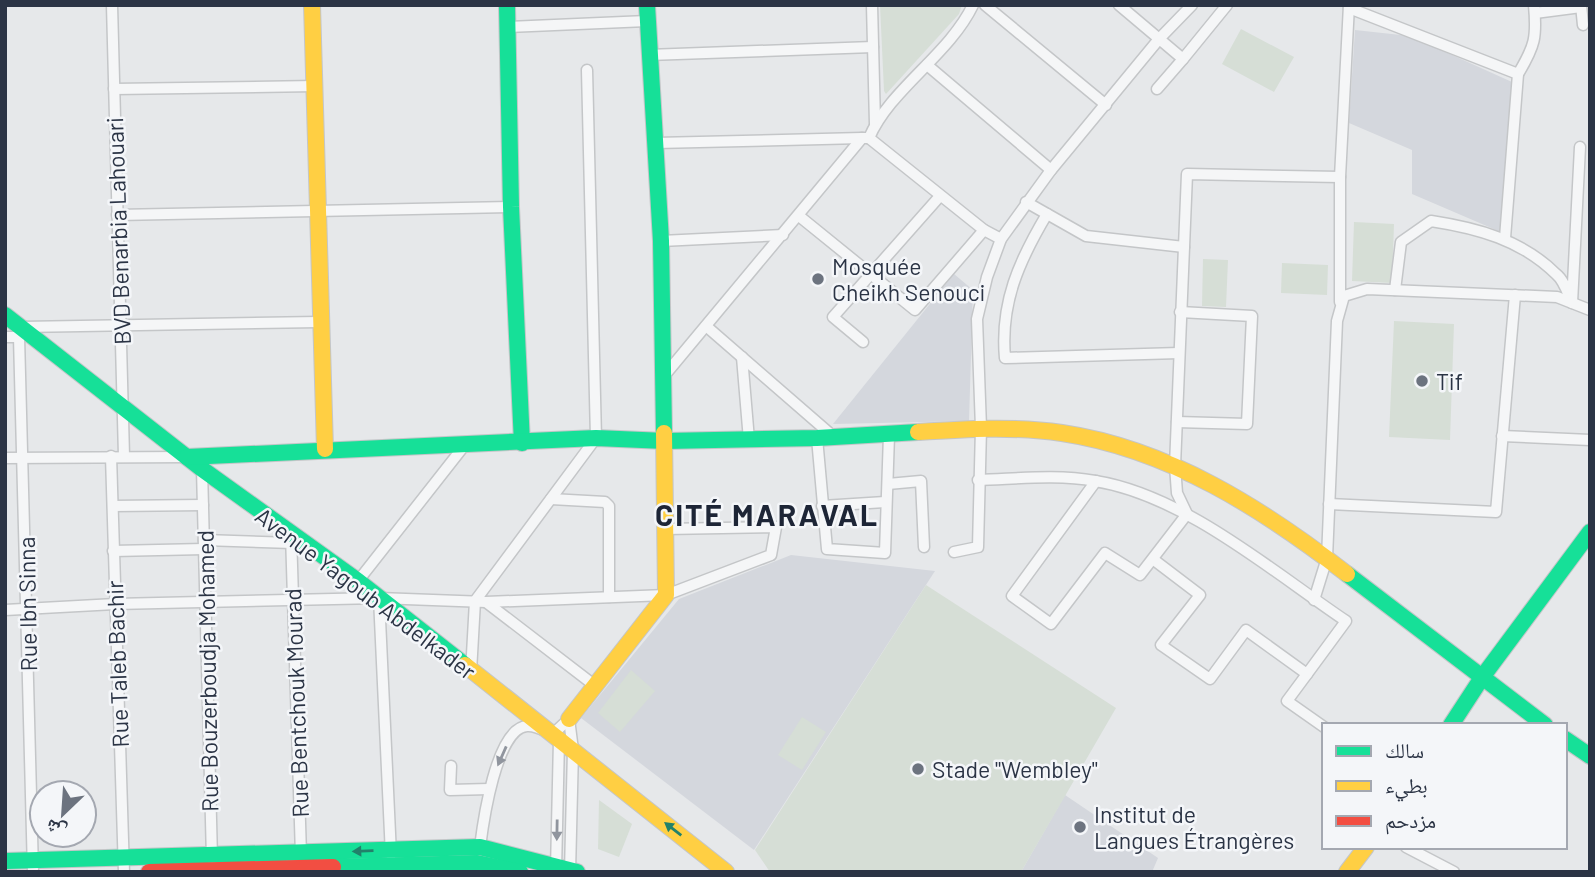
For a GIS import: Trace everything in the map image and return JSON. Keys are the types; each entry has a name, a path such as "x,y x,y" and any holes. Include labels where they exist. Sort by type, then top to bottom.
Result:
{"street":[{"name":"BVD Benarbia Lahouari","path":"112,5 124,456"},
{"path":"312,5 319,212 319,322 325,449"},
{"path":"507,5 511,207 522,443"},
{"path":"872,5 875,124"},
{"path":"664,376 927,65 973,5"},
{"path":"985,5 1106,105"},
{"path":"1119,5 1183,59"},
{"path":"954,552 978,547 981,428 977,319 987,278 1001,239 1051,170 1159,39 1192,5"},
{"path":"1157,89 1227,5"},
{"path":"1314,600 1327,558 1340,302 1340,177 1349,6 1518,74"},
{"path":"1505,238 1518,74 1536,39 1538,26 1535,9 1581,6 1583,25"},
{"path":"508,27 647,13 661,241 666,595 556,737 566,870"},
{"path":"649,55 873,47"},
{"path":"927,65 1051,170"},
{"path":"471,672 480,602 596,438 587,70"},
{"path":"114,89 315,86"},
{"path":"656,143 866,138 984,230 1001,239"},
{"path":"1572,303 1580,147"},
{"path":"1187,514 1177,494 1175,466 1187,174 1340,177"},
{"path":"863,342 833,317 940,195"},
{"path":"1026,202 1086,236 1184,247"},
{"path":"117,215 511,207"},
{"path":"1047,214 1024,253 1013,279 1003,332 1005,358 1179,353"},
{"path":"799,216 915,310 984,230"},
{"path":"1395,290 1401,242 1432,221 1469,227 1505,238 1558,275 1572,303"},
{"path":"661,241 783,235"},
{"path":"1340,302 1344,296 1367,289 1557,297 1590,310"},
{"path":"1329,504 1496,513 1515,295"},
{"path":"1177,422 1247,424 1252,316 1180,312"},
{"name":"Avenue Yagoub Abdelkader","path":"5,315 21,332 291,539 358,581 726,872"},
{"path":"5,337 21,332 122,327 319,322"},
{"path":"706,326 835,438"},
{"name":"Rue Ibn Sinna","path":"21,332 33,866"},
{"path":"742,357 749,440"},
{"path":"5,458 187,457 596,438 665,441 835,438 981,428 1062,433 1101,441 1175,466 1217,485 1327,558 1542,723"},
{"path":"817,438 827,549 885,553 889,435"},
{"path":"1503,436 1590,440"},
{"path":"358,581 464,446"},
{"name":"Rue Taleb Bachir","path":"111,456 124,865"},
{"name":"Rue Bouzerboudja Mohamed","path":"202,470 212,865"},
{"path":"978,480 1096,481 1124,488 1187,514 1346,621 1287,701 1322,726"},
{"path":"888,484 921,481 924,547"},
{"path":"1096,481 1012,596 1051,624 1105,554 1140,575 1187,514"},
{"path":"551,499 605,502 609,506 609,597"},
{"path":"822,506 885,502"},
{"path":"113,506 203,505"},
{"path":"5,610 115,604 379,598 480,602 666,595 771,555 776,527 665,529"},
{"path":"1452,723 1483,676 1590,532"},
{"path":"113,551 291,539"},
{"name":"Rue Bentchouk Mourad","path":"291,539 302,864"},
{"path":"1154,560 1200,595 1161,645 1210,679 1246,630 1307,674"},
{"path":"379,598 391,862"},
{"path":"480,602 594,685"},
{"path":"566,870 573,750 569,719"},
{"path":"478,861 489,789 511,737 520,728 528,725 556,737"},
{"path":"1567,740 1590,756"},
{"path":"451,766 450,790 489,789"},
{"path":"1347,872 1364,849"},
{"path":"1410,849 1454,872"},
{"path":"5,861 33,866 478,861 566,870"},
{"path":"478,861 520,872"},
{"path":"149,872 212,865"}],"shaded area":[{"path":"880,5 962,5 959,14 886,94 884,91"},
{"path":"1241,29 1294,57 1274,92 1222,64"},
{"path":"1355,30 1410,36 1512,82 1503,233 1412,194 1412,150 1349,123"},
{"path":"1354,222 1394,224 1392,283 1352,281"},
{"path":"1203,259 1228,260 1226,307 1202,306"},
{"path":"1282,263 1328,265 1327,295 1281,293"},
{"path":"954,274 973,290 969,421 833,424"},
{"name":"Tif","path":"1394,321 1454,324 1450,440 1389,437"},
{"path":"791,555 935,571 754,850 581,718 679,599"},
{"path":"926,585 1116,708 1021,872 770,872 755,850"},
{"path":"631,670 655,691 620,732 598,713"},
{"path":"802,717 826,732 802,770 778,755"},
{"name":"Institut de Langues Étrangères","path":"1065,795 1158,858 1152,872 1021,872"},
{"path":"599,800 632,824 619,857 598,849"}],"traffic: fast":[{"path":"507,5 511,207 522,443"},
{"path":"647,5 661,241 664,433"},
{"path":"5,315 202,469 358,581 465,665"},
{"path":"187,457 596,438 665,441 817,438 918,432"},
{"path":"1452,723 1483,676 1590,532"},
{"path":"1347,574 1542,723"},
{"path":"1567,740 1590,756"},
{"path":"5,861 480,847 577,872"},
{"path":"333,867 477,863 520,872"}],"traffic: slow":[{"path":"312,5 325,449"},
{"path":"918,432 1026,429 1102,441 1140,453 1213,485 1248,505 1347,574"},
{"path":"569,719 666,595 664,433"},
{"path":"465,665 726,872"},
{"path":"1347,872 1364,849"}],"traffic: jam":[{"path":"149,872 333,867"}],"place":[{"name":"Mosquée Cheikh Senouci","path":"818,279"},
{"name":"Tif","path":"1422,381"},
{"name":"Stade \"Wembley\"","path":"918,769"},
{"name":"Institut de Langues Étrangères","path":"1080,827"}],"district":[{"name":"CITÉ MARAVAL","path":"767,514"}]}
